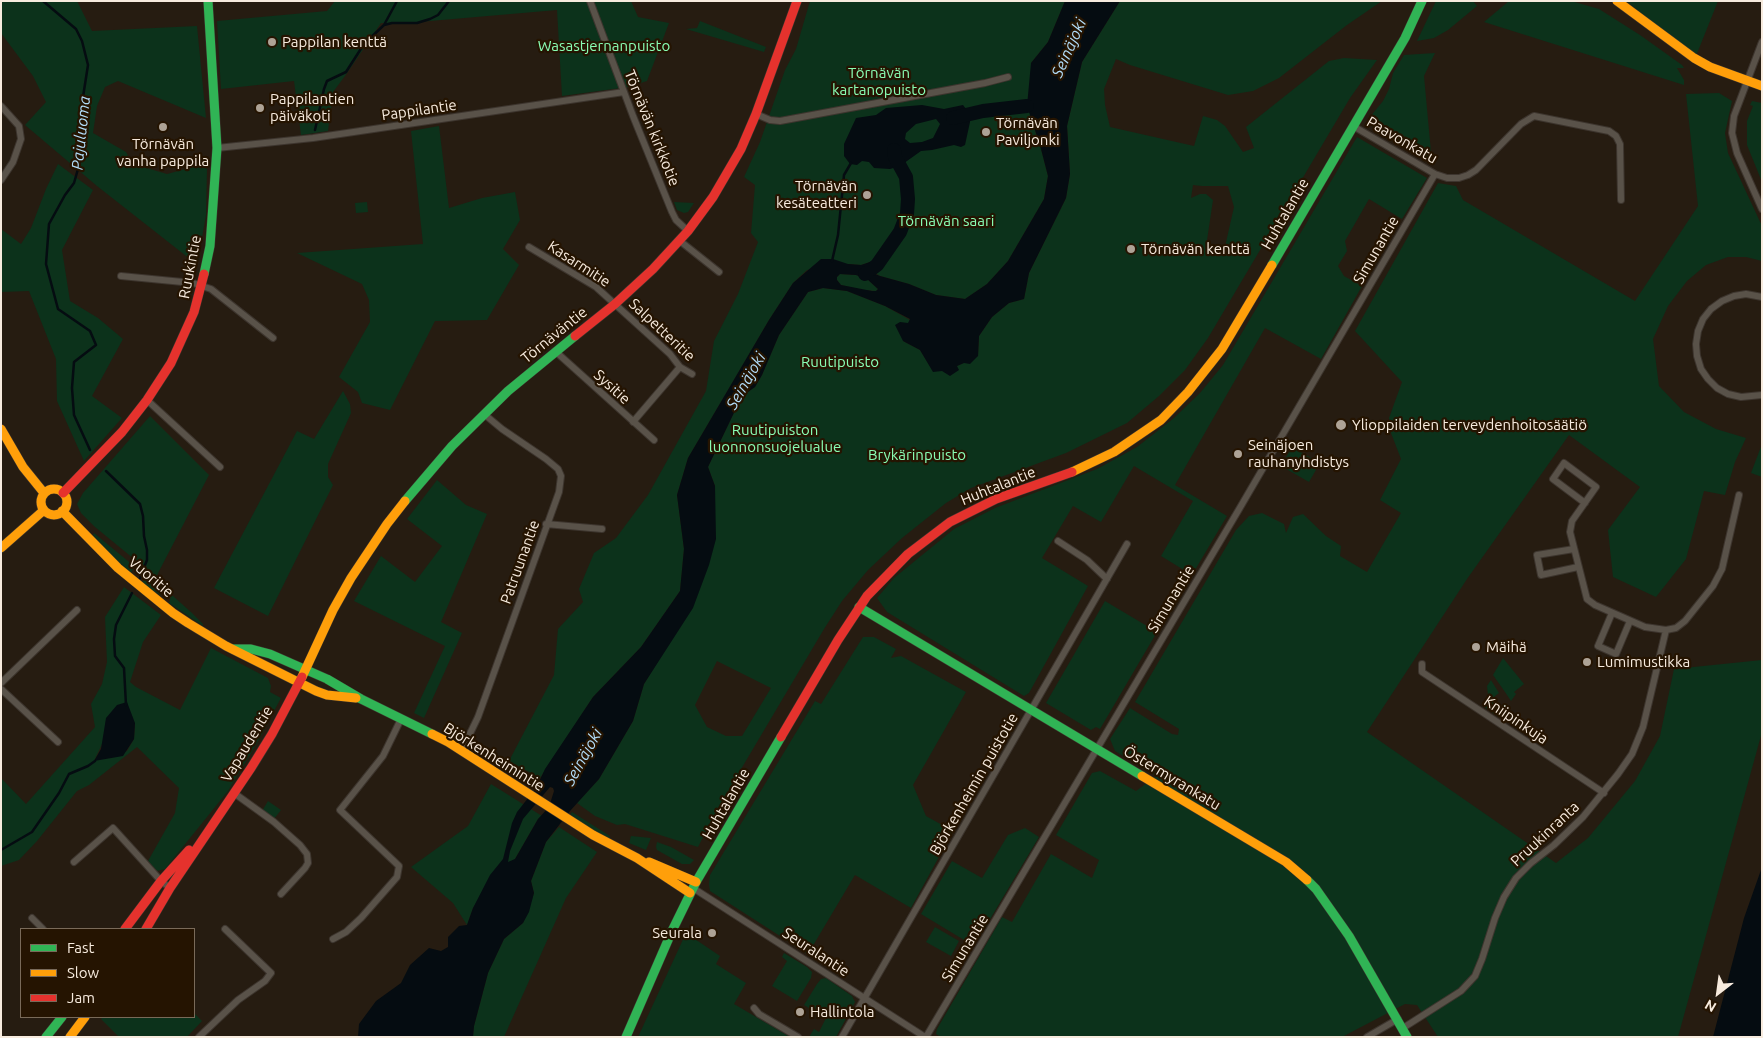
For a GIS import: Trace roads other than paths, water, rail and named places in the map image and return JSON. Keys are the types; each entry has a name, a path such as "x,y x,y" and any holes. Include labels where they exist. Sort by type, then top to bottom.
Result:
{"main road":[{"name":"Ruukintie","path":"63,493 122,432 148,400 171,363 183,339 202,286 210,246 217,148 208,1"},
{"name":"Törnäväntie","path":"301,676 333,610 370,549 417,485 452,446 508,391 615,304 653,269 688,231 728,172 741,149 756,114 797,1"},
{"name":"Huhtalantie","path":"626,1037 693,888 833,648 859,607 885,576 908,554 950,522 996,499 1091,464 1130,442 1161,420 1188,392 1222,349 1405,38 1422,1"},
{"path":"1618,1 1694,58 1710,67 1762,86"},
{"path":"1,429 23,467 44,493"},
{"path":"56,489 63,493 66,504 62,511 51,514 44,510 41,499 44,493 48,490 56,489"},
{"path":"1,548 44,510"},
{"name":"Vuoritie","path":"62,511 118,568 188,624 233,649 301,676"},
{"name":"Östermyrankatu","path":"859,607 1097,748 1286,862 1302,874 1316,889 1349,936 1405,1032"},
{"name":"Vuoritie","path":"233,649 250,649 270,654 301,676"},
{"name":"Björkenheimintie","path":"301,676 328,694 360,699"},
{"name":"Björkenheimintie","path":"301,676 327,679 360,699 462,750 602,841 693,888"},
{"name":"Vapaudentie","path":"147,928 212,823 272,734 301,676"},
{"name":"Vapaudentie","path":"126,928 161,881 212,823"},
{"name":"Björkenheimintie","path":"637,858 652,862 693,888"},
{"path":"46,1037 61,1018"},
{"path":"70,1037 84,1018"}],"street":[{"name":"Törnävän kirkkotie","path":"590,1 672,212 676,220 688,231"},
{"path":"1762,42 1734,116 1732,133 1737,153 1762,209"},
{"path":"756,114 770,120 780,120 985,83 1008,77"},
{"name":"Pappilantie","path":"217,148 314,138 624,92"},
{"path":"1,106 19,126 21,139 13,162 1,180"},
{"name":"Paavonkatu","path":"1353,126 1435,174 1447,178 1459,178 1468,175 1492,155 1521,124 1534,116 1609,131 1616,136 1620,144 1621,200"},
{"name":"Simunantie","path":"926,1037 1238,511 1435,174"},
{"path":"680,241 719,272"},
{"name":"Kasarmitie","path":"529,247 596,287 615,304"},
{"path":"120,276 193,282 216,291 273,338"},
{"path":"1762,297 1746,294 1722,301 1711,309 1703,319 1698,331 1696,344 1701,369 1717,388 1728,394 1741,397 1754,398 1762,396"},
{"name":"Salpetteritie","path":"615,304 666,351 680,367 692,374"},
{"name":"Sysitie","path":"555,351 654,440"},
{"path":"633,422 680,367"},
{"path":"148,400 220,467"},
{"name":"Patruunantie","path":"462,750 478,718 561,485 562,476 558,469 546,459 502,429 484,414"},
{"path":"1585,503 1553,479 1564,463 1596,487 1585,503 1572,521 1570,532 1586,600 1630,621 1656,630 1666,630 1676,628 1685,622 1713,586 1722,570 1739,495"},
{"path":"546,524 602,529"},
{"path":"1058,541 1087,560 1108,579"},
{"name":"Björkenheimin puistotie","path":"842,1037 1128,544"},
{"path":"1574,549 1537,555 1541,574 1578,567"},
{"path":"1,683 77,610"},
{"path":"1612,613 1598,646 1616,654 1630,621"},
{"name":"Pruukinranta","path":"1405,1032 1461,991 1475,976 1495,918 1504,897 1516,878 1531,862 1554,845 1583,817 1604,793 1632,754 1643,727 1666,630"},
{"name":"Kniipinkuja","path":"1422,664 1422,672 1604,793"},
{"path":"1,689 58,742"},
{"path":"333,939 346,932 361,918 397,877 399,866 340,810 383,756 401,719"},
{"path":"234,793 274,822 300,845 307,854 308,863 305,868 281,894"},
{"path":"74,862 113,828 161,881 170,888"},
{"name":"Seuralantie","path":"693,888 926,1037"},
{"path":"32,918 41,928"},
{"path":"199,1037 238,1000 264,981 271,973 225,929"},
{"path":"754,1008 758,1014 798,1037"},
{"path":"1367,1037 1398,1018"}],"water":[{"name":"Seinäjoki","path":"1065,1 1120,1 1082,62 1067,126 1070,174 1066,198 1029,273 1024,299 1009,303 992,317 979,336 978,356 970,364 964,363 957,366 959,370 950,376 942,371 933,372 920,350 903,341 895,325 900,322 908,323 910,319 885,306 847,291 823,288 808,292 779,335 755,387 742,396 708,467 715,486 716,539 709,565 693,608 644,684 633,721 599,779 570,811 546,842 531,881 534,893 529,912 523,923 504,939 488,973 474,1026 473,1037 358,1037 359,1024 376,1001 401,983 410,965 429,948 441,951 448,947 448,937 459,926 467,925 473,908 490,875 503,859 512,823 517,812 536,788 545,769 593,697 641,647 680,591 684,549 677,495 688,458 769,320 793,283 821,259 833,259 848,264 861,265 870,262 875,266 875,274 880,276 909,284 936,295 965,299 987,284 1008,261 1044,199 1048,176 1027,106 1031,63 1048,42","holes":["840,274 856,275 867,279 878,289 872,291 841,285 837,280","550,787 554,791 549,807 538,819 515,859 508,862 510,851 523,819"]},
{"path":"922,105 944,109 963,105 970,114 965,145 921,151 900,166 890,169 874,168 869,162 862,161 857,165 850,164 844,156 844,144 856,118 876,115 886,108","holes":["936,119 940,124 933,138 922,142 910,143 905,139 906,133 916,124"]},
{"path":"127,702 135,723 134,739 123,756 94,761 101,749 106,718 117,705"},
{"path":"1762,867 1762,1037 1713,1037 1744,918"}],"waterway":[{"name":"Pajuluoma","path":"43,1 76,29 82,41 88,65 79,140 80,162 74,183 49,224 46,264 58,309 90,331 96,345 74,362 72,388 74,415 90,450"},
{"path":"315,130 327,81 346,72 364,44 384,25 397,1"},
{"path":"384,25 392,23 417,23 430,19 438,15 449,1"},
{"path":"953,118 983,111 1027,106"},
{"path":"865,274 877,265 900,232 907,214 906,177 895,157 894,150"},
{"path":"832,261 838,235 844,175 851,163"},
{"name":"Pajuluoma","path":"106,471 140,504 147,550 147,560 140,578"},
{"name":"Pajuluoma","path":"126,705 124,668 115,656 114,639 116,625 132,593"},
{"name":"Pajuluoma","path":"1,850 32,832 59,793 69,774 95,761"}],"place":[{"name":"Pappilan kenttä","path":"272,42"},
{"name":"Pappilantien päiväkoti","path":"260,108"},
{"name":"Törnävän vanha pappila","path":"163,127"},
{"name":"Törnävän Paviljonki","path":"986,132"},
{"name":"Törnävän kesäteatteri","path":"867,195"},
{"name":"Törnävän kenttä","path":"1131,249"},
{"name":"Ylioppilaiden terveydenhoitosäätiö","path":"1341,425"},
{"name":"Seinäjoen rauhanyhdistys","path":"1238,454"},
{"name":"Mäihä","path":"1476,647"},
{"name":"Lumimustikka","path":"1587,662"},
{"name":"Seurala","path":"712,933"},
{"name":"Hallintola","path":"800,1012"}],"park label":[{"name":"Wasastjernanpuisto","path":"604,46"},
{"name":"Törnävän kartanopuisto","path":"879,82"},
{"name":"Törnävän saari","path":"946,221"},
{"name":"Ruutipuisto","path":"840,362"},
{"name":"Ruutipuiston luonnonsuojelualue","path":"775,438"},
{"name":"Brykärinpuisto","path":"917,455"}]}
